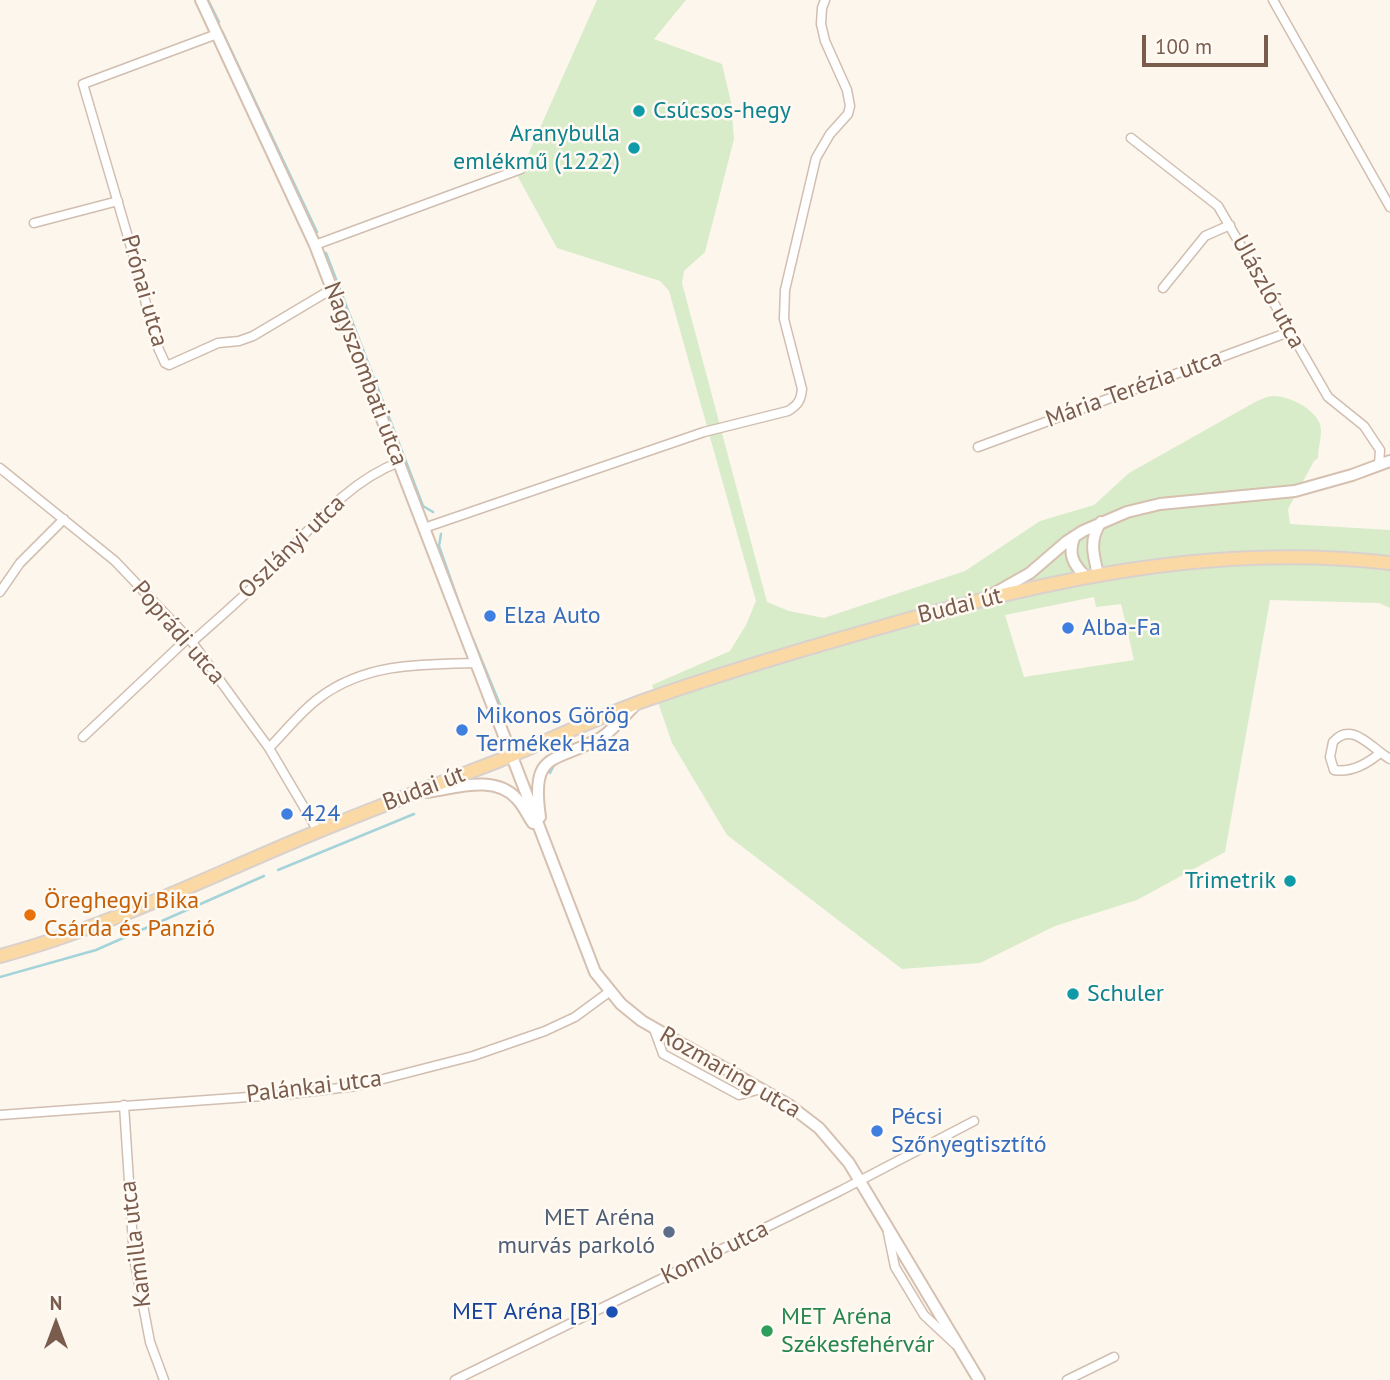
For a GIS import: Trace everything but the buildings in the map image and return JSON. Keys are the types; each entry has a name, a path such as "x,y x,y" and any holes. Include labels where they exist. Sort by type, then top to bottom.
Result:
{"main road":[{"name":"Budai út","path":"0,956 66,936 318,831 636,704 822,644 983,600 1091,575 1173,564 1292,557 1390,563"}],"street":[{"name":"Nagyszombati utca","path":"201,0 315,245 511,755"},
{"path":"424,528 704,432 788,411 796,406 801,399 802,389 785,319 785,290 816,158 830,134 848,114 850,106 847,90 825,41 821,23 825,0"},
{"path":"1272,0 1390,207"},
{"name":"Prónai utca","path":"217,34 83,84 118,201 155,341 165,363 169,365 218,343 239,341 253,336 332,289"},
{"name":"Ulászló utca","path":"1131,138 1218,206 1328,397 1364,426 1380,450 1384,463"},
{"path":"315,245 521,169"},
{"name":"Prónai utca","path":"34,223 118,201"},
{"path":"1163,288 1205,236 1230,225"},
{"name":"Mária Terézia utca","path":"978,447 1289,332"},
{"name":"Oszlányi utca","path":"83,737 279,562 337,500 371,476 399,462"},
{"path":"983,600 1030,573 1074,538 1101,522 1139,508 1295,491 1384,463"},
{"name":"Poprádi utca","path":"0,468 115,561 190,640 269,748 318,831"},
{"path":"0,593 20,563 64,519"},
{"path":"1074,538 1071,553 1074,565 1091,575 1095,531 1101,522"},
{"path":"269,748 321,696 365,675 410,664 476,663"},
{"path":"542,837 536,791 537,779 544,767 555,757 603,736 636,704"},
{"path":"1380,753 1368,763 1349,771 1334,770 1331,764 1333,742 1342,734 1357,735 1390,759"},
{"name":"Rozmaring utca","path":"511,755 591,963 610,992 632,1014 654,1029 789,1105 819,1128 840,1151 860,1181 979,1380"},
{"path":"410,794 482,784 499,786 517,798 542,837"},
{"name":"Palánkai utca","path":"0,1115 290,1094 380,1081 473,1056 545,1031 575,1017 610,992"},
{"path":"654,1029 663,1054 739,1095 761,1089"},
{"name":"Kamilla utca","path":"124,1105 134,1258 148,1331 164,1380"},
{"name":"Komló utca","path":"455,1380 860,1181 974,1121"},
{"path":"1067,1380 1114,1357"}],"green space":[{"path":"597,0 686,0 654,39 722,64 731,102 734,139 705,252 684,271 682,283 767,602 789,611 824,618 965,571 1040,521 1094,505 1129,473 1257,401 1273,396 1286,398 1312,413 1321,428 1318,458 1288,509 1290,524 1390,530 1390,608 1379,603 1270,600 1225,852 1137,900 1055,926 980,963 902,969 727,835 672,743 652,685 730,651 746,625 756,601 669,291 660,281 557,248 518,177","holes":["1094,597 1096,607 1121,604 1134,660 1024,677 1005,615"]}],"waterway":[{"path":"208,0 219,22"},
{"path":"222,31 317,232"},
{"path":"326,253 423,506 433,512"},
{"path":"441,534 439,546 460,606"},
{"path":"473,639 503,712 519,722"},
{"path":"550,773 554,765"},
{"path":"278,870 414,814"},
{"path":"0,977 96,950 264,876"}],"place":[{"name":"Csúcsos-hegy","path":"639,111"},
{"name":"Aranybulla emlékmű (1222)","path":"634,148"},
{"name":"Elza Auto","path":"490,616"},
{"name":"Alba-Fa","path":"1068,628"},
{"name":"Mikonos Görög Termékek Háza","path":"462,730"},
{"name":"424","path":"287,814"},
{"name":"Trimetrik","path":"1290,881"},
{"name":"Öreghegyi Bika Csárda és Panzió","path":"30,915"},
{"name":"Schuler","path":"1073,994"},
{"name":"Pécsi Szőnyegtisztító","path":"877,1131"},
{"name":"MET Aréna murvás parkoló","path":"669,1232"},
{"name":"MET Aréna [B]","path":"612,1312"},
{"name":"MET Aréna Székesfehérvár","path":"767,1331"}]}
